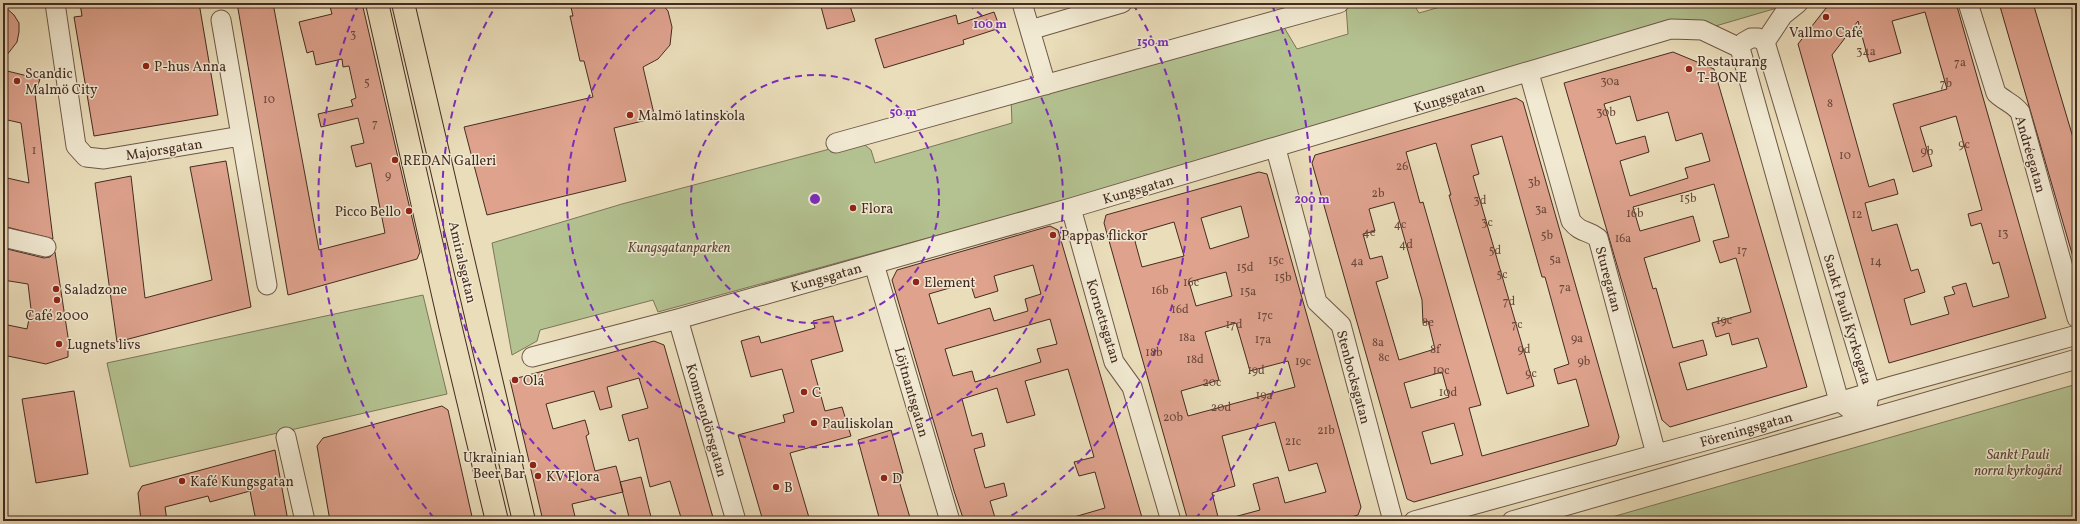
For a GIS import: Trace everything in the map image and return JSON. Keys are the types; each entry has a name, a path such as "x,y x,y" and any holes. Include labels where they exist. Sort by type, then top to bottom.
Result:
{"main road":[{"name":"Amiralsgatan","path":"377,3 451,332 496,521"},
{"name":"Amiralsgatan","path":"404,3 524,521"}],"street":[{"name":"Majorsgatan","path":"55,3 76,146 86,157 104,159 241,136"},
{"path":"1022,3 1046,84"},
{"path":"1030,30 1122,3"},
{"path":"836,143 1339,3"},
{"path":"1740,48 1744,42 1751,38 1758,38 1765,42 1783,15 1798,3"},
{"name":"Andréegatan","path":"1968,3 1996,93 2003,100 2014,104 2020,112 2077,318"},
{"path":"222,20 267,285"},
{"name":"Kungsgatan","path":"532,357 678,319 1071,208 1529,73 1671,29 1702,30 1740,48"},
{"name":"Sankt Pauli Kyrkogata","path":"1765,42 1870,392 1864,420"},
{"name":"Sankt Pauli Kyrkogata","path":"1740,48 1839,401"},
{"name":"Sturegatan","path":"1529,73 1571,221 1579,230 1591,232 1598,238 1656,454"},
{"name":"Stenbocksgatan","path":"1276,148 1317,302 1341,325 1393,521"},
{"name":"Kornettsgatan","path":"1071,208 1114,362 1132,387 1171,521"},
{"path":"3,237 46,247"},
{"name":"Löjtnantsgatan","path":"874,264 950,521"},
{"name":"Kommendörsgatan","path":"678,319 736,521"},
{"name":"Föreningsgatan","path":"1414,521 2077,335"},
{"name":"Föreningsgatan","path":"1512,521 2077,359"},
{"path":"1839,401 1864,420"},
{"path":"286,437 305,521"}],"green space":[{"name":"Kungsgatanparken","path":"1360,3 1413,3 1419,13 1454,3 1794,3 1702,30 1234,154 658,312 653,300 540,330 537,341 512,355 492,243 622,204 860,141 871,150 875,163 1012,123 1011,99 1282,24 1297,49 1348,34 1346,6"},
{"path":"423,295 447,394 130,467 107,363"},
{"name":"Sankt Pauli norra kyrkogård","path":"2077,384 2077,521 1598,521"}],"building":[{"name":"P-hus Anna","path":"80,3 199,3 218,115 94,136 74,17 82,16"},
{"path":"237,3 273,3 319,250 385,233 371,163 356,167 351,146 364,143 358,118 321,127 318,114 353,106 351,100 356,98 349,66 343,67 342,59 316,65 313,51 307,53 299,22 332,14 329,3 362,3 420,252 417,259 288,295"},
{"path":"570,3 661,3 668,11 672,27 670,45 658,59 643,67 655,118 614,128 626,181 487,215 464,127 593,97 584,61 580,61 570,16 573,16"},
{"path":"820,3 849,3 855,21 827,29"},
{"path":"1842,3 1956,3 2046,318 1889,363 1798,44 1826,8","holes":["1925,12 1947,89 1893,104 1913,172 1932,166 1920,127 1956,116 1982,210 1968,214 1971,226 1981,223 1993,264 1999,262 2009,297 1973,307 1966,283 1952,287 1955,294 1944,297 1949,314 1911,325 1904,299 1925,292 1918,269 1911,271 1897,224 1872,231 1865,203 1898,194 1894,179 1869,187 1832,55 1858,21 1869,62 1901,53 1892,21"]},
{"path":"1999,3 2033,3 2077,151 2077,257 2073,257"},
{"path":"3,5 14,15 19,23 19,32 17,42 3,60"},
{"path":"994,12 1000,28 963,40 964,44 884,68 875,39 956,15 958,24"},
{"path":"1673,52 1714,69 1807,387 1670,427 1662,420 1564,83","holes":["1630,96 1637,121 1668,112 1676,141 1702,133 1710,161 1685,168 1688,178 1630,196 1620,161 1649,152 1645,136 1616,144 1604,104","1714,184 1729,237 1713,241 1720,263 1736,258 1751,312 1712,323 1716,337 1729,333 1732,345 1758,338 1767,367 1687,390 1679,363 1707,355 1703,340 1673,348 1656,288 1653,289 1644,258 1700,241 1693,216 1640,231 1633,207"]},
{"path":"3,70 40,79 35,94 53,239 3,226 3,177 29,183 21,123 3,119"},
{"path":"1516,98 1523,102 1619,437 1616,445 1414,502 1407,499 1312,163 1315,155","holes":["1502,136 1542,277 1545,277 1569,364 1554,369 1558,384 1576,379 1589,426 1482,456 1469,408 1481,405 1423,202 1420,203 1406,152 1436,143 1451,195 1449,195 1507,394 1534,386 1473,176 1479,174 1471,145","1394,202 1422,300 1423,323 1428,321 1435,349 1399,360 1376,282 1388,278 1382,256 1370,259 1363,234 1375,231 1369,209","1442,372 1449,397 1411,408 1404,383","1454,423 1463,455 1431,464 1422,432"]},
{"path":"226,161 251,307 117,342 95,183 131,176 145,298 212,280 190,167"},
{"path":"1259,172 1267,174 1361,507 1358,515 1337,521 1234,521 1234,517 1260,510 1253,484 1278,477 1285,503 1326,492 1317,463 1289,471 1275,422 1222,436 1235,486 1212,493 1219,521 1188,521 1104,223 1106,215","holes":["1241,206 1249,237 1210,249 1201,218","1174,222 1184,256 1142,267 1133,234","1226,272 1232,296 1196,306 1189,282","1236,323 1250,371 1288,361 1295,387 1188,416 1181,391 1219,380 1205,332"]},
{"path":"1050,226 1058,230 1143,521 1074,521 1074,517 1105,508 1095,472 1079,476 1074,462 1094,457 1068,369 1025,381 1035,415 1007,423 997,388 962,399 972,436 982,433 985,446 974,449 985,488 1004,483 1007,496 990,501 996,521 964,521 892,280 897,270","holes":["1033,265 1041,294 1025,299 1028,311 994,321 990,308 938,324 929,294 970,282 975,298 998,291 994,276","1050,319 1057,344 1037,349 1041,362 975,382 972,371 953,376 945,349"]},
{"path":"3,248 44,258 50,257 55,252 68,337 68,357 46,364 3,355 3,324 27,329 31,309 28,284 3,280"},
{"name":"C","path":"833,316 843,351 811,360 825,411 842,407 851,436 790,453 810,521 763,521 738,435 785,422 783,415 794,412 782,369 751,377 741,341 759,336 761,343 815,328 813,321"},
{"path":"654,341 664,345 714,521 682,521 670,481 650,487 638,438 629,441 622,415 648,408 639,378 607,387 612,407 600,410 594,391 546,404 553,429 585,420 589,434 586,436 595,471 616,466 623,492 572,504 576,521 543,521 510,380"},
{"path":"74,391 88,474 36,483 22,399"},
{"path":"442,406 448,410 473,521 330,521 317,446 323,438"},
{"name":"D","path":"891,430 903,473 897,474 911,521 880,521 858,440"},
{"path":"275,450 288,521 256,521 250,491 210,502 208,496 165,507 167,521 141,521 138,493 142,486"},
{"path":"641,477 652,521 630,521 620,482"}],"place":[{"name":"Vallmo Café","path":"1826,17"},
{"name":"P-hus Anna","path":"146,66"},
{"name":"Restaurang T-BONE","path":"1689,69"},
{"name":"Scandic Malmö City","path":"17,81"},
{"name":"Malmö latinskola","path":"630,115"},
{"name":"REDAN Galleri","path":"395,160"},
{"name":"Flora","path":"853,208"},
{"name":"Picco Bello","path":"409,211"},
{"name":"Pappas flickor","path":"1053,235"},
{"name":"Element","path":"916,282"},
{"name":"Saladzone","path":"56,289"},
{"name":"Café 2000","path":"57,300"},
{"name":"Lugnets livs","path":"59,344"},
{"name":"Olá","path":"515,380"},
{"name":"C","path":"804,392"},
{"name":"Pauliskolan","path":"814,423"},
{"name":"Ukrainian Beer Bar","path":"533,465"},
{"name":"KV Flora","path":"538,476"},
{"name":"D","path":"884,478"},
{"name":"Kafé Kungsgatan","path":"182,481"},
{"name":"B","path":"776,487"}]}
